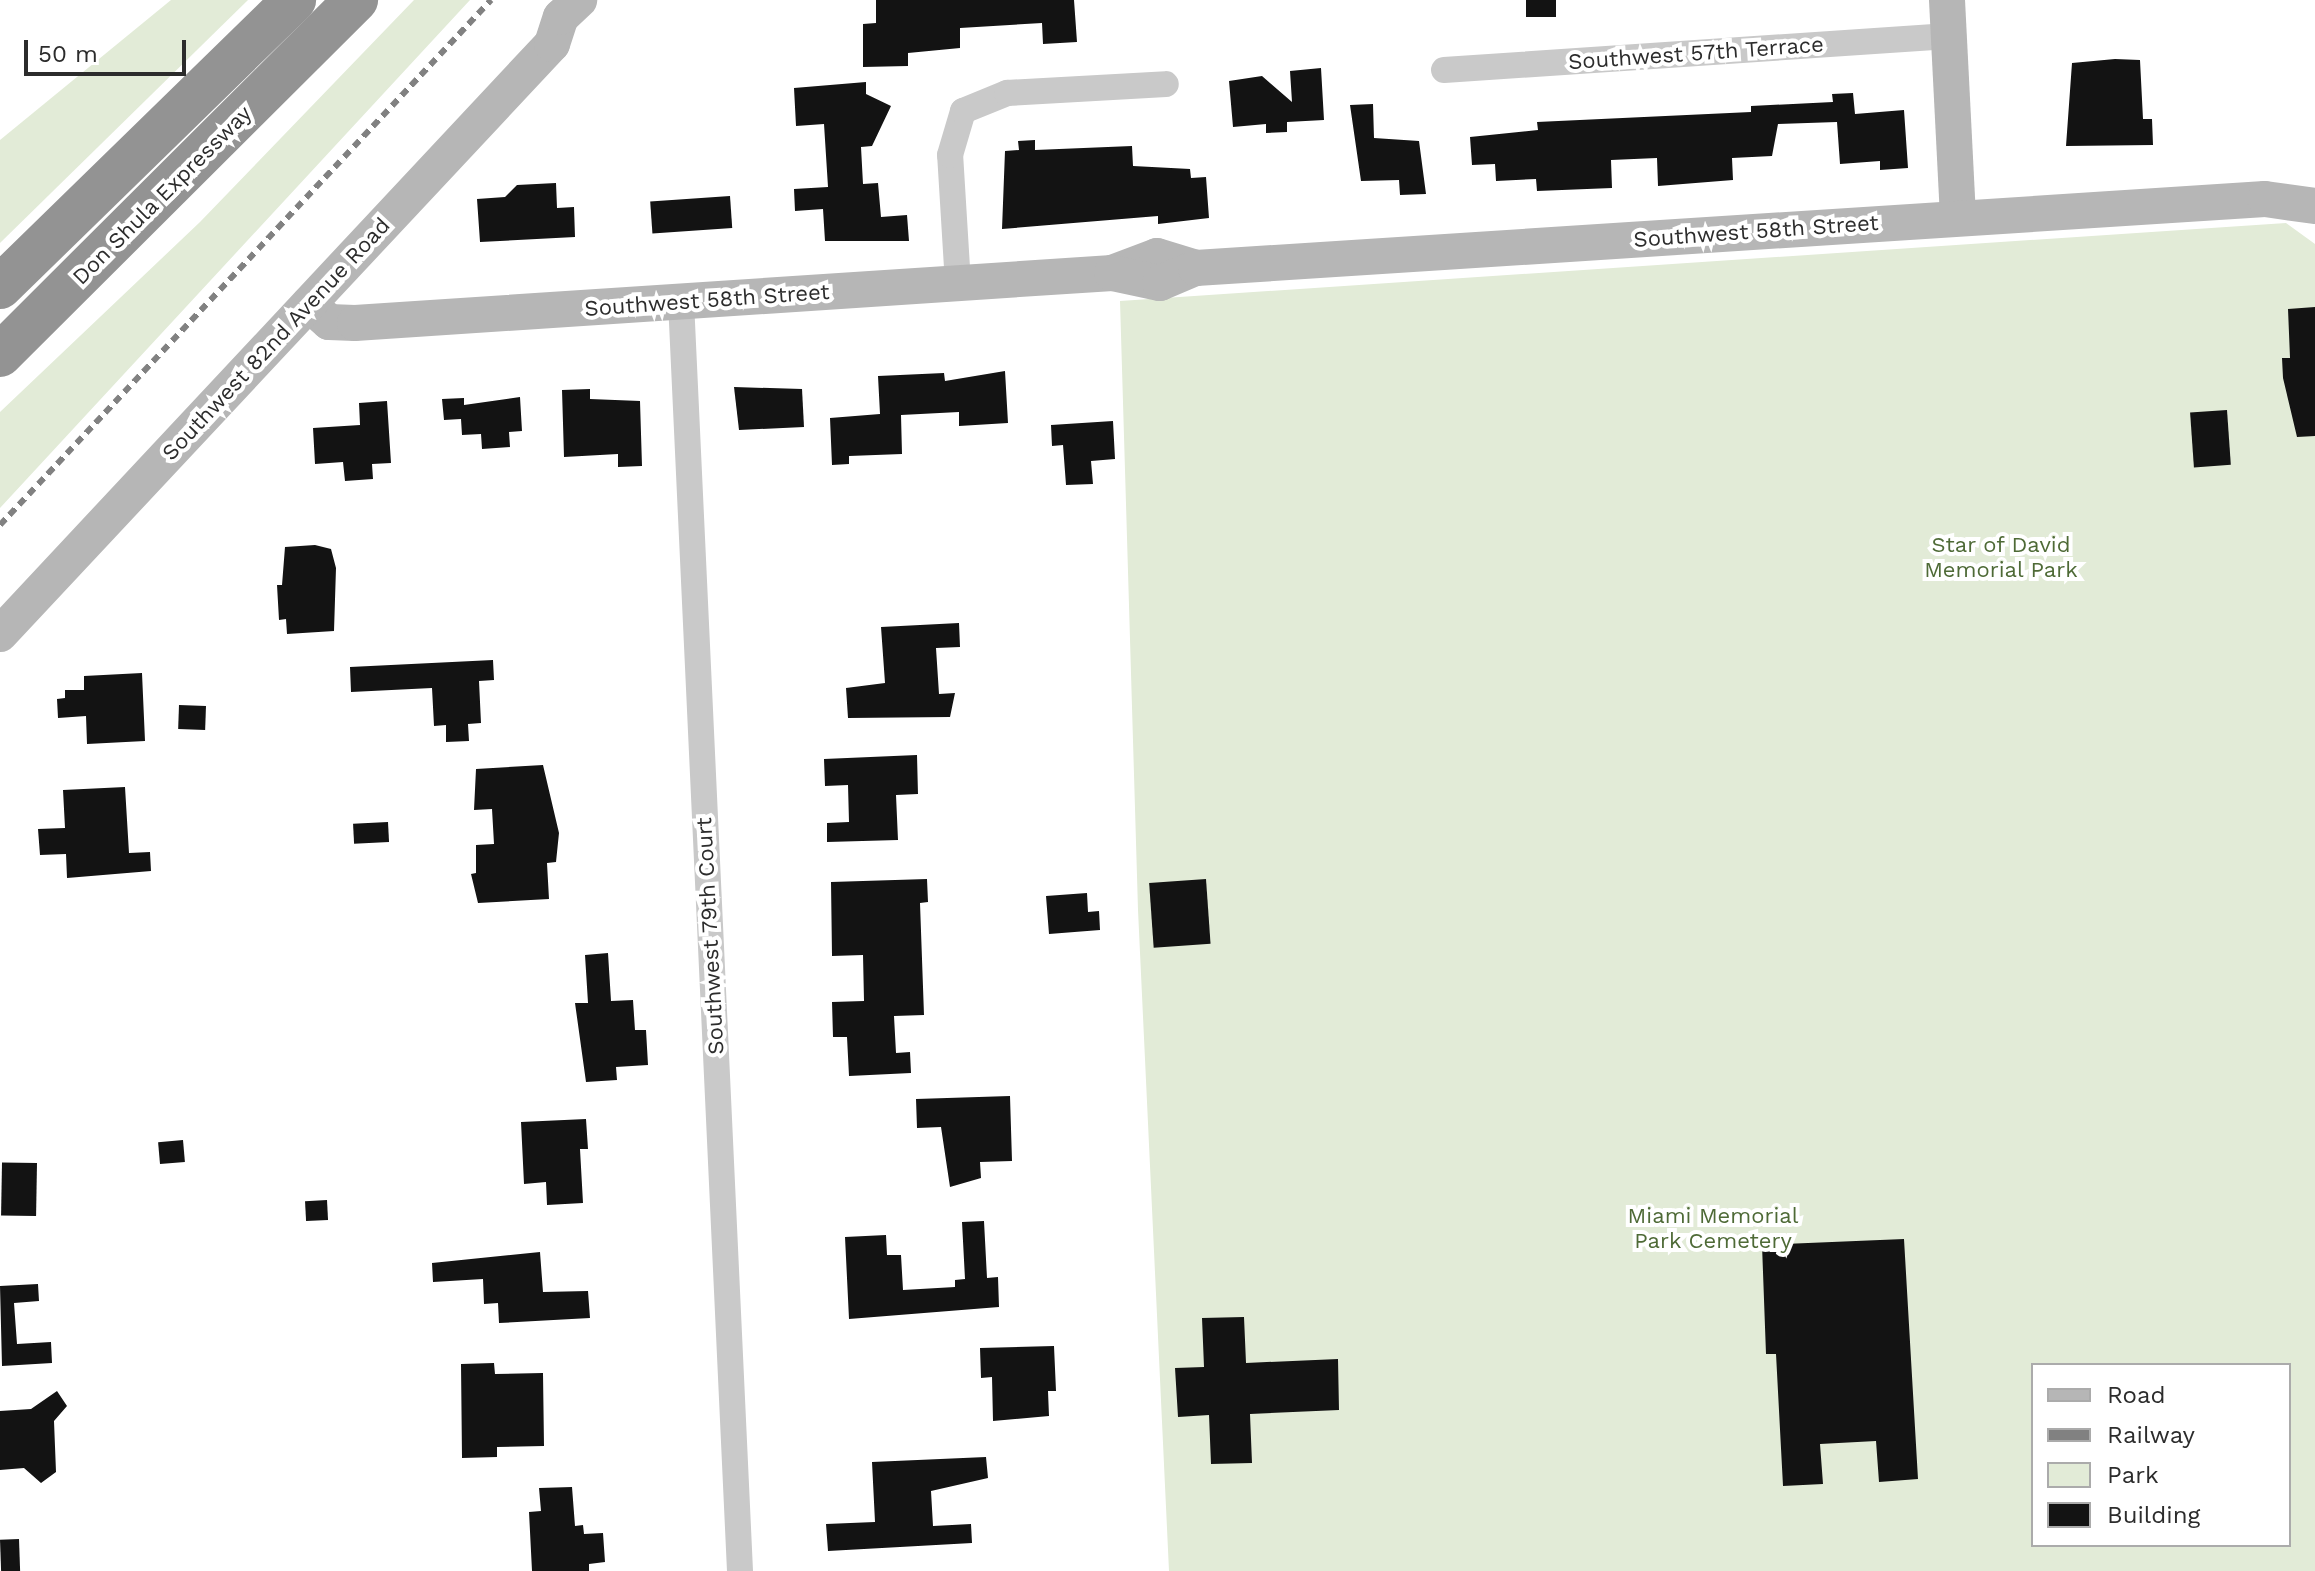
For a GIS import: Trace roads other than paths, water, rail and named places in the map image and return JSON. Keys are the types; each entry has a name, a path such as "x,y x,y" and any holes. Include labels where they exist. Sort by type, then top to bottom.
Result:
{"highway":[{"name":"Don Shula Expressway","path":"0,287 294,0"},
{"name":"Don Shula Expressway","path":"0,355 356,0"}],"street":[{"name":"Southwest 82nd Avenue Road","path":"552,44 561,17 579,0"},
{"name":"Southwest 82nd Avenue Road","path":"0,634 552,44 585,27 597,0"},
{"path":"1947,0 1958,218"},
{"name":"Southwest 57th Terrace","path":"1444,70 1949,36"},
{"path":"958,284 950,147 963,111 1007,93 1166,84"},
{"name":"Southwest 58th Street","path":"309,304 329,322 340,323 1112,273 1157,256 1196,268 2265,199 2315,206"},
{"name":"Southwest 79th Court","path":"681,301 740,1571"}],"railway":[{"path":"0,525 491,0"}],"park label":[{"name":"Star of David Memorial Park","path":"2001,556"},
{"name":"Miami Memorial Park Cemetery","path":"1713,1228"}]}
